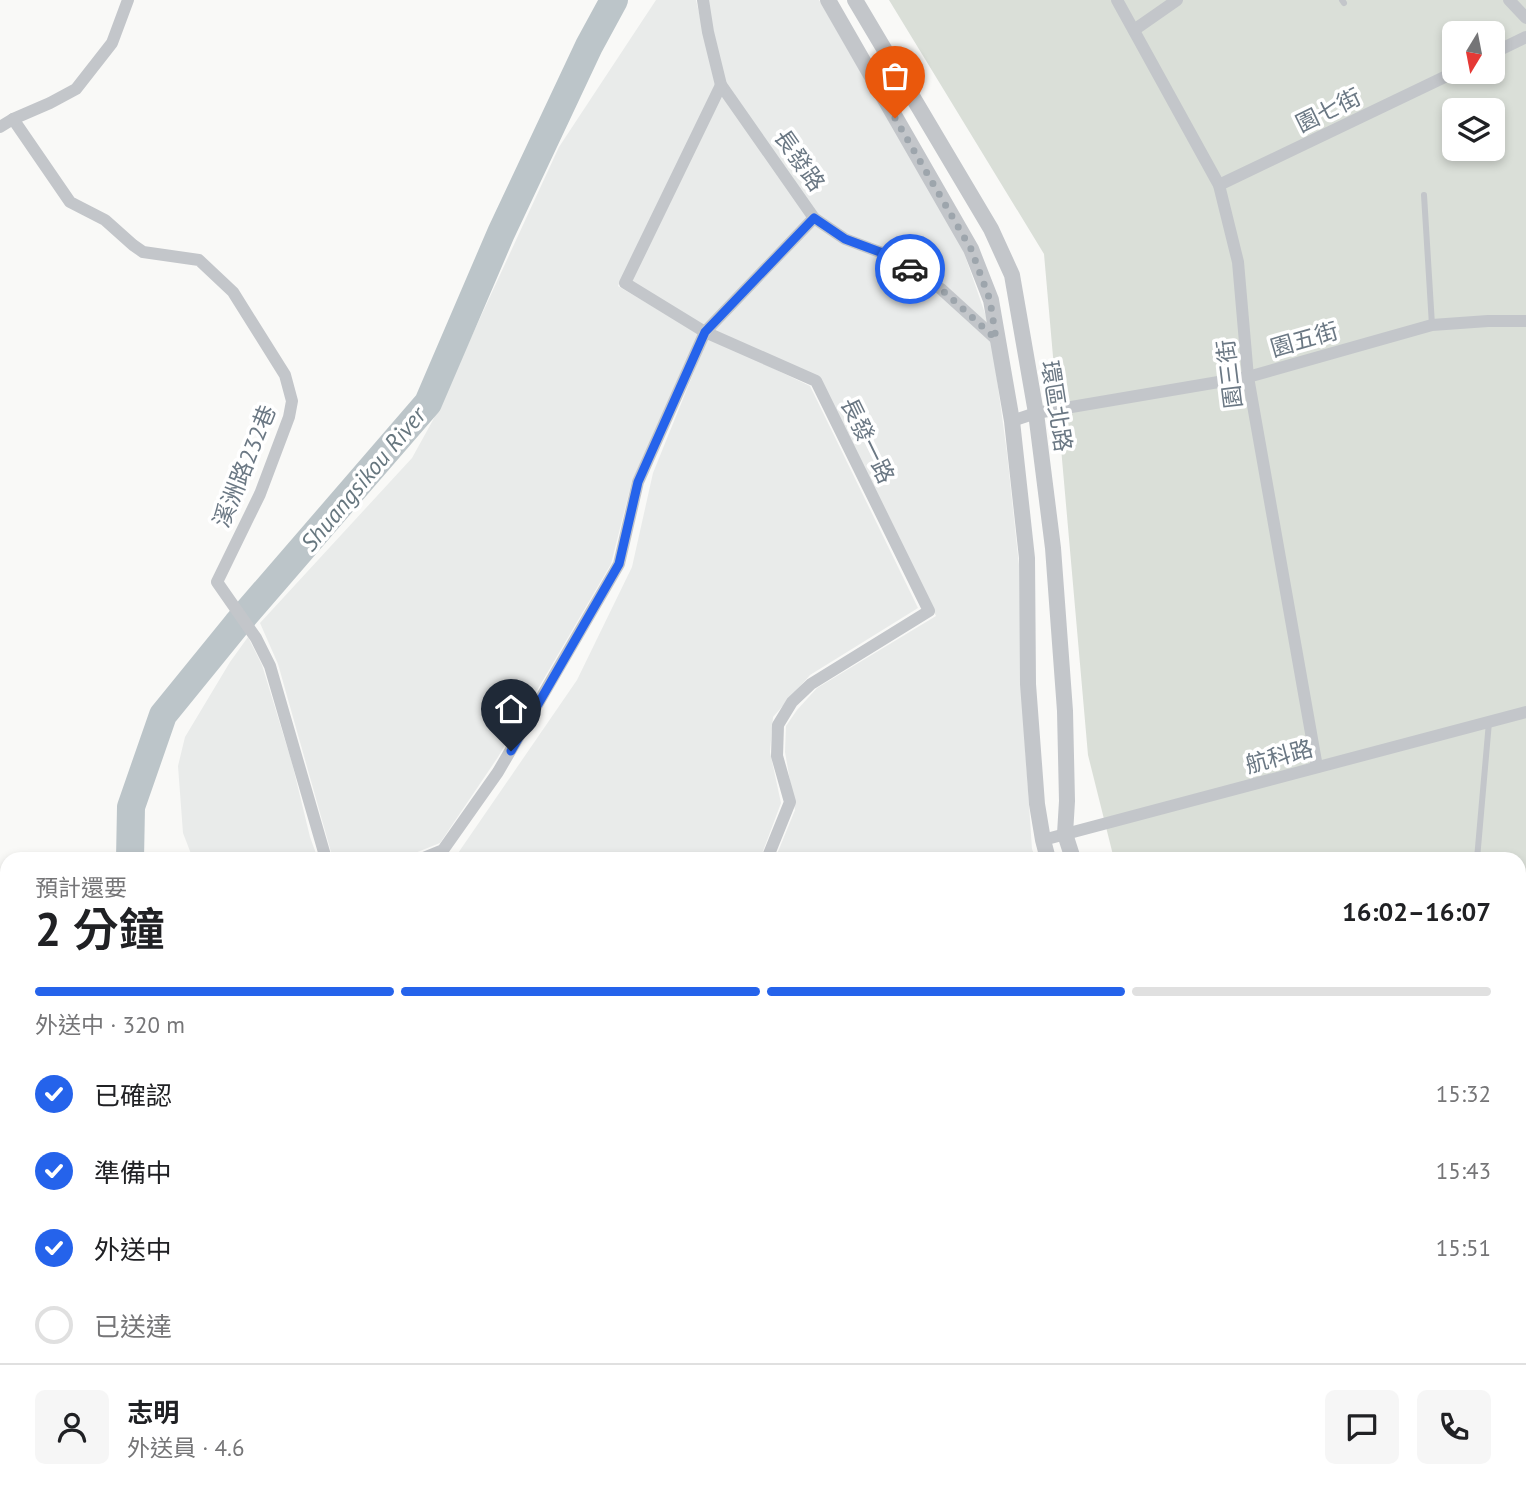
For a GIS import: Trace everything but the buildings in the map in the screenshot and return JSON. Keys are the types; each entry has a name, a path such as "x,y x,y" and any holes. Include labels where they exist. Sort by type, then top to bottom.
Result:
{"street":[{"path":"0,128 76,89 112,43 128,0"},
{"name":"長發路","path":"438,852 443,850 498,772 619,564 638,482 705,332 814,218 721,85 703,0"},
{"name":"環區北路","path":"828,0 971,249 990,300 1012,421 1027,558 1028,684 1037,804 1046,852"},
{"name":"環區北路","path":"855,0 991,229 1012,275 1036,413 1053,548 1065,711 1068,801 1065,834 1071,852"},
{"name":"園三街","path":"1117,0 1219,186 1238,261 1248,377 1317,767"},
{"path":"1134,30 1177,0"},
{"path":"1508,0 1526,18"},
{"path":"1505,47 1526,37"},
{"name":"園七街","path":"1219,186 1442,78"},
{"name":"長發一路","path":"721,85 625,283 705,332 816,380 929,611 811,684 792,702 778,725 777,756 790,802 770,852"},
{"name":"溪洲路232巷","path":"13,119 70,202 105,220 143,252 199,260 233,292 285,375 292,401 289,417 260,494 217,582 256,638 270,666 324,852"},
{"path":"814,218 845,239 888,255 941,289 996,339"},
{"name":"園五街","path":"1012,421 1036,413 1248,377 1432,325 1526,321"},
{"name":"航科路","path":"1043,840 1526,712"}],"lane":[{"path":"1424,195 1432,325"},
{"path":"1478,852 1489,722"}],"shaded area":[{"path":"656,0 696,0 716,85 618,286 699,334 632,481 611,564 498,757 440,843 418,852 331,852 278,664 260,623 412,458 433,420 559,147"},
{"path":"706,0 819,0 962,247 988,327 943,287 845,239 817,215 725,83"},
{"path":"889,0 1526,0 1526,852 1112,852 1088,755 1044,254"},
{"path":"722,92 810,217 707,330 629,281"},
{"path":"815,221 887,257 939,291 992,343 1019,565 1023,715 1033,852 778,852 795,810 785,752 786,726 817,688 936,616 818,378 711,330"},
{"path":"708,337 810,386 918,608 810,675 773,717 770,752 781,803 763,852 459,852 577,680 632,567 653,473"},
{"path":"248,637 262,665 315,852 190,852 183,833 178,766 185,737"}],"waterway":[{"name":"Shuangsikou River","path":"130,852 131,807 163,715 237,624 428,403 501,233 589,46 614,0"}],"way so far":[{"path":"895,118 971,249 990,300 996,339 941,289 910,269"}],"route":[{"path":"511,751 619,564 638,482 705,332 814,218 845,239 888,255 910,269"}]}
